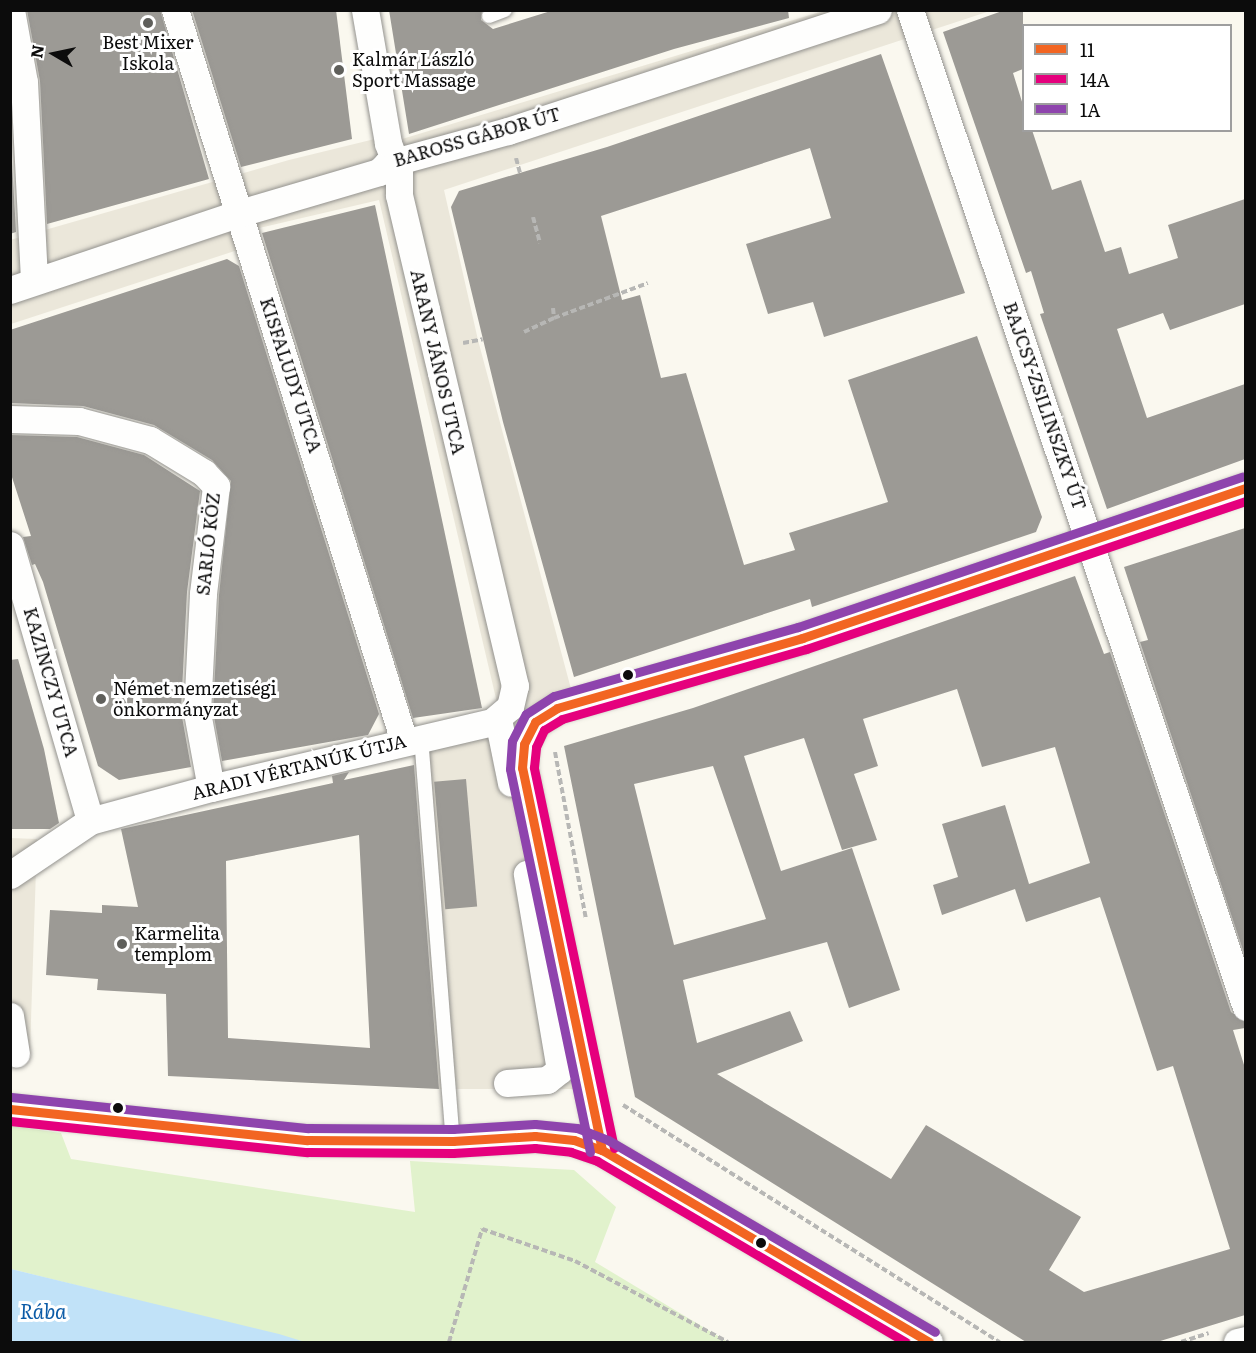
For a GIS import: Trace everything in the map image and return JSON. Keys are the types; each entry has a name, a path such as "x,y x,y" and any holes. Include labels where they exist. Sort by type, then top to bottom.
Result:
{"street":[{"path":"10,10 24,82 22,285"},
{"name":"KISFALUDY UTCA","path":"175,10 413,739"},
{"name":"ARANY JÁNOS UTCA","path":"365,10 394,165 515,686 503,716"},
{"name":"BAROSS GÁBOR ÚT","path":"22,285 240,213 379,172 387,164 394,165 878,10"},
{"name":"BAJCSY-ZSILINSZKY ÚT","path":"910,10 1245,1007"},
{"name":"SARLÓ KÖZ","path":"10,419 79,422 150,440 204,473 216,486 203,594 197,712 211,788"},
{"path":"602,1150 522,768 524,744 542,734 557,708 802,638 1089,543 1245,488"},
{"name":"KAZINCZY UTCA","path":"10,544 90,821"},
{"path":"503,716 560,1070 547,1080 507,1083"},
{"name":"ARADI VÉRTANÚK ÚTJA","path":"10,875 90,821 211,788 503,716"},
{"path":"10,1016 16,1054"},
{"path":"10,1109 307,1140 453,1141 556,1137 602,1150 929,1342"},
{"path":"1237,1342 1245,1340"}],"lane":[{"path":"489,16 505,10"},
{"path":"413,739 453,1141"}],"path":[{"path":"533,217 540,243"},
{"path":"524,332 554,318 648,283"},
{"path":"553,308 554,318"},
{"path":"542,734 588,928"},
{"path":"619,1093 621,1104 1000,1342"},
{"path":"449,1342 482,1229 574,1261 728,1342"}],"green space":[{"path":"11,1126 61,1133 71,1159 415,1212 410,1161 574,1170 616,1207 595,1262 728,1342 305,1342 11,1269"}],"shaded area":[{"path":"823,11 990,11 444,190 478,340 575,704 528,734 590,1089 439,1089 414,739 498,707 379,200 247,231 250,246 11,324 10,240 289,160 387,136 389,143"},
{"path":"10,838 37,839 30,1051 11,1055"}],"water":[{"name":"Rába","path":"11,1269 279,1334 305,1342 11,1342"}],"building":[{"path":"27,10 160,10 209,179 47,224 40,81"},
{"path":"192,10 336,10 352,139 241,167"},
{"path":"389,10 482,10 481,20 493,29 554,10 788,10 789,18 674,49 409,134"},
{"path":"1005,10 1023,10 1022,69 1013,73 1022,102 1022,132 1033,132 1052,190 1081,180 1105,252 1121,247 1129,274 1178,258 1168,225 1245,199 1245,304 1170,330 1163,313 1117,329 1147,418 1245,384 1245,459 1107,509 1040,314 1044,313 1031,271 1026,273 943,32"},
{"path":"881,54 965,293 824,337 813,302 768,314 746,244 831,218 810,148 601,216 622,300 640,295 661,378 686,373 744,565 795,550 789,533 888,502 848,380 977,336 1042,517 1036,532 812,607 810,599 574,677 503,422 451,207 459,191 607,147"},
{"path":"10,127 16,232 10,234"},
{"path":"375,205 482,708 413,718 262,233"},
{"path":"227,259 239,266 379,714 368,735 222,761 213,711 219,595 231,481 212,460 154,425 83,406 10,403 10,330"},
{"path":"10,435 77,437 144,455 200,491 187,592 181,711 191,767 119,780 98,766 43,582 35,564 32,565 23,537 31,536 10,471"},
{"path":"1245,528 1245,956 1140,642 1148,640 1124,567"},
{"path":"1075,576 1104,654 1110,652 1231,1012 1245,1022 1245,1028 1233,1030 1245,1068 1245,1315 1157,1342 1026,1342 635,1097 564,746 693,708","holes":["957,689 982,767 1055,747 1090,863 1029,884 1005,805 942,824 958,877 933,885 942,915 1015,889 1026,922 1100,897 1157,1071 1173,1066 1230,1249 1084,1292 1049,1270 1081,1217 926,1125 891,1179 717,1074 803,1041 790,1011 697,1043 683,980 827,942 849,1008 900,990 852,848 781,871 744,756 804,738 842,850 877,840 854,774 878,766 863,719","713,766 766,919 674,945 634,784"]},
{"path":"18,659 44,749 59,823 50,829 10,829 10,660"},
{"path":"414,765 439,1089 168,1076 166,994 97,990 98,979 46,975 50,910 102,913 102,905 138,907 121,829 333,783 332,776 349,772 344,780","holes":["359,835 370,1048 228,1038 226,861"]},
{"path":"466,779 477,907 445,909 434,782"}],"transit line":[{"name":"1A","path":"590,1152 510,769 512,741 526,714 554,696 798,627 1242,477"},
{"name":"11","path":"602,1150 522,768 524,744 535,722 557,708 802,638 1246,488"},
{"name":"14A","path":"614,1148 534,767 536,747 544,730 562,719 806,649 1246,501"},
{"name":"1A","path":"11,1097 308,1128 453,1129 535,1124 577,1128 608,1140 935,1332"},
{"name":"11","path":"10,1109 307,1140 453,1141 535,1136 574,1140 602,1150 929,1342"},
{"name":"14A","path":"10,1121 307,1152 453,1153 535,1148 571,1152 597,1161 906,1342"}],"place":[{"name":"Best Mixer Iskola","path":"148,23"},
{"name":"Kalmár László Sport Massage","path":"339,70"},
{"name":"Német nemzetiségi önkormányzat","path":"101,699"},
{"name":"Karmelita templom","path":"122,944"}]}
